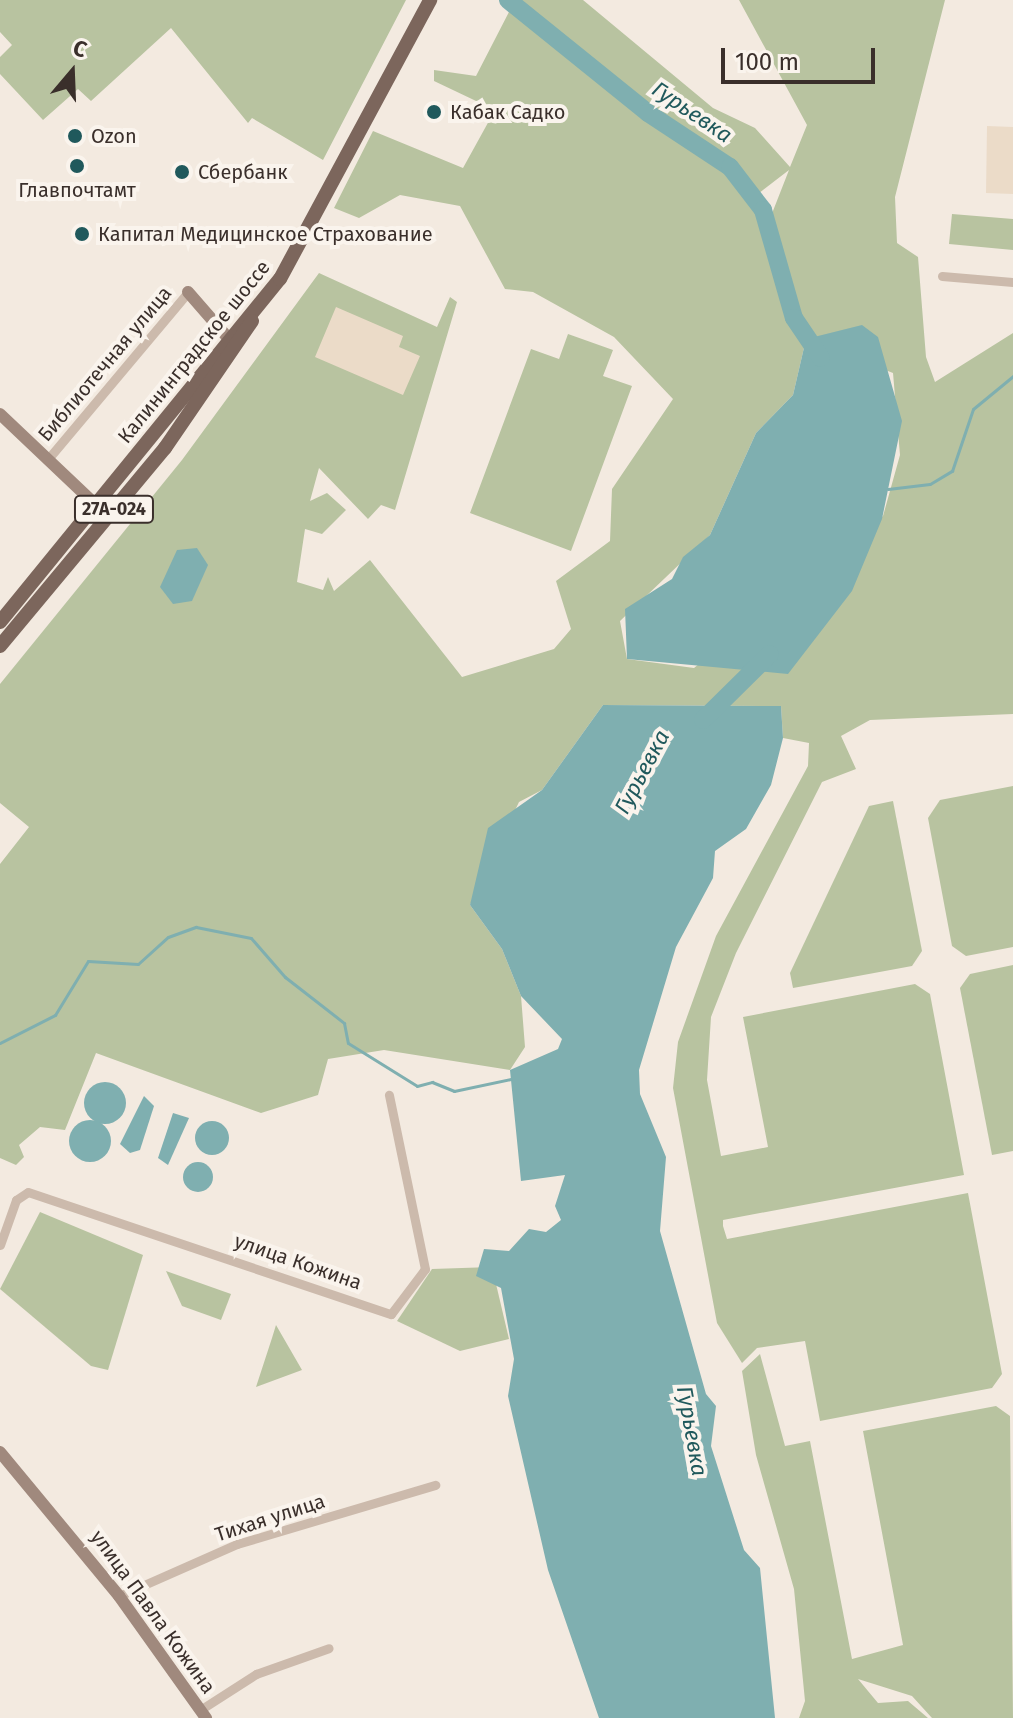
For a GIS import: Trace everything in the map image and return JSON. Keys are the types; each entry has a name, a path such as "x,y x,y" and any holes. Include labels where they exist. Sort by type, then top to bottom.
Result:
{"main road":[{"name":"Калининградское шоссе","path":"0,622 229,334 252,320 299,251 404,37 430,0"},
{"name":"27А-024","path":"0,646 224,369 252,320"},
{"path":"224,369 229,334"}],"street":[{"path":"942,276 1013,282"},
{"path":"188,292 229,334"},
{"name":"Библиотечная улица","path":"48,459 188,292"},
{"path":"215,319 252,320"},
{"path":"0,414 95,504"},
{"name":"улица Кожина","path":"0,1245 16,1200 28,1192 391,1314 425,1269 389,1095"},
{"name":"улица Павла Кожина","path":"0,1452 119,1596 203,1714"},
{"name":"Тихая улица","path":"119,1596 237,1544 435,1485"},
{"path":"203,1714 256,1674 329,1648"}],"green space":[{"path":"0,0 406,0 323,160 252,118 248,123 171,28 91,101 78,89 43,120 0,74 0,57 12,45 0,32"},
{"path":"502,0 583,0 713,108 755,128 790,167 807,125 739,0 945,0 895,197 897,243 918,257 926,357 935,382 1013,333 1013,714 870,720 841,736 856,769 822,782 736,953 711,1017 707,1080 721,1156 768,1147 743,1017 915,984 930,994 964,1175 723,1220 723,1226 727,1239 968,1193 1002,1374 992,1388 820,1421 805,1341 757,1348 742,1363 717,1323 673,1088 678,1042 716,936 808,766 809,743 783,738 781,706 603,705 542,790 519,802 470,905 502,949 521,996 525,1047 510,1070 384,1050 328,1059 318,1095 261,1113 96,1053 65,1130 40,1127 19,1145 24,1157 16,1165 0,1158 0,864 29,827 0,803 0,684 182,460 319,273 437,327 450,297 457,302 395,510 381,505 368,519 319,468 310,501 327,493 346,510 322,534 305,529 297,582 323,590 328,577 334,591 370,560 462,677 554,649 571,629 556,581 610,541 612,489 673,399 614,337 533,292 505,289 460,206 400,195 359,218 334,208 373,131 463,168 495,110 434,81 434,70 476,76 511,8","holes":["789,170 771,216 770,216 750,200","806,339 893,373 900,455 883,516 694,668 627,659 620,621 710,535 756,433 793,395"]},
{"path":"952,214 1013,219 1013,250 949,244"},
{"path":"568,334 613,350 603,376 632,386 571,551 470,513 531,349 559,359"},
{"path":"1013,786 1013,947 966,956 952,946 928,818 940,800"},
{"path":"893,801 922,951 912,966 793,988 790,973 869,806"},
{"path":"1013,965 1013,1151 992,1155 960,988 970,974"},
{"path":"40,1212 143,1255 108,1370 91,1366 0,1289"},
{"path":"492,1267 509,1339 460,1351 397,1321 432,1269"},
{"path":"166,1271 231,1294 221,1320 182,1306"},
{"path":"276,1325 302,1370 256,1387 272,1338"},
{"path":"760,1354 785,1446 810,1441 852,1659 903,1645 863,1431 996,1406 1010,1416 1013,1718 932,1718 912,1696 858,1679 878,1703 908,1701 928,1718 799,1718 805,1701 794,1589 756,1455 742,1371"}],"shaded area":[{"path":"987,126 1013,127 1013,194 986,193"},
{"path":"336,307 403,336 399,347 420,356 403,395 315,357"}],"water":[{"path":"862,325 878,337 902,421 882,519 852,591 788,674 627,659 625,609 672,579 683,557 710,535 756,433 793,395 806,339"},
{"path":"197,548 208,565 192,601 173,604 160,587 177,550"},
{"path":"603,705 781,706 783,738 771,785 746,829 715,851 713,878 676,947 639,1070 640,1094 666,1157 660,1231 706,1394 716,1406 711,1446 744,1550 760,1568 775,1718 599,1718 548,1570 508,1396 514,1359 501,1288 476,1276 484,1249 509,1251 529,1229 546,1232 561,1220 555,1206 565,1175 521,1181 510,1070 558,1049 562,1039 521,996 502,949 470,905 488,828 542,790"},
{"path":"105,1082 120,1088 126,1103 120,1118 105,1124 90,1118 84,1103 90,1088"},
{"path":"144,1096 154,1106 140,1150 130,1153 120,1144"},
{"path":"173,1113 189,1118 168,1165 158,1158"},
{"path":"90,1120 105,1126 111,1141 105,1156 90,1162 75,1156 69,1141 75,1126"},
{"path":"212,1121 224,1126 229,1138 224,1150 212,1155 200,1150 195,1138 200,1126"},
{"path":"198,1162 209,1166 213,1177 209,1188 198,1192 187,1188 183,1177 187,1166"}],"waterway":[{"name":"Гурьевка","path":"508,0 648,113 730,167 763,210 794,318 821,358"},
{"path":"888,489 930,484 952,471 973,409 1013,376"},
{"name":"Гурьевка","path":"703,720 770,654"},
{"path":"0,1043 55,1015 88,961 138,964 168,937 196,927 251,938 285,977 344,1023 348,1043 417,1086 432,1082 454,1091 511,1079"}],"place":[{"name":"Кабак Садко","path":"434,112"},
{"name":"Ozon","path":"75,136"},
{"name":"Главпочтамт","path":"77,166"},
{"name":"Сбербанк","path":"182,172"},
{"name":"Капитал Медицинское Страхование","path":"82,234"}]}
